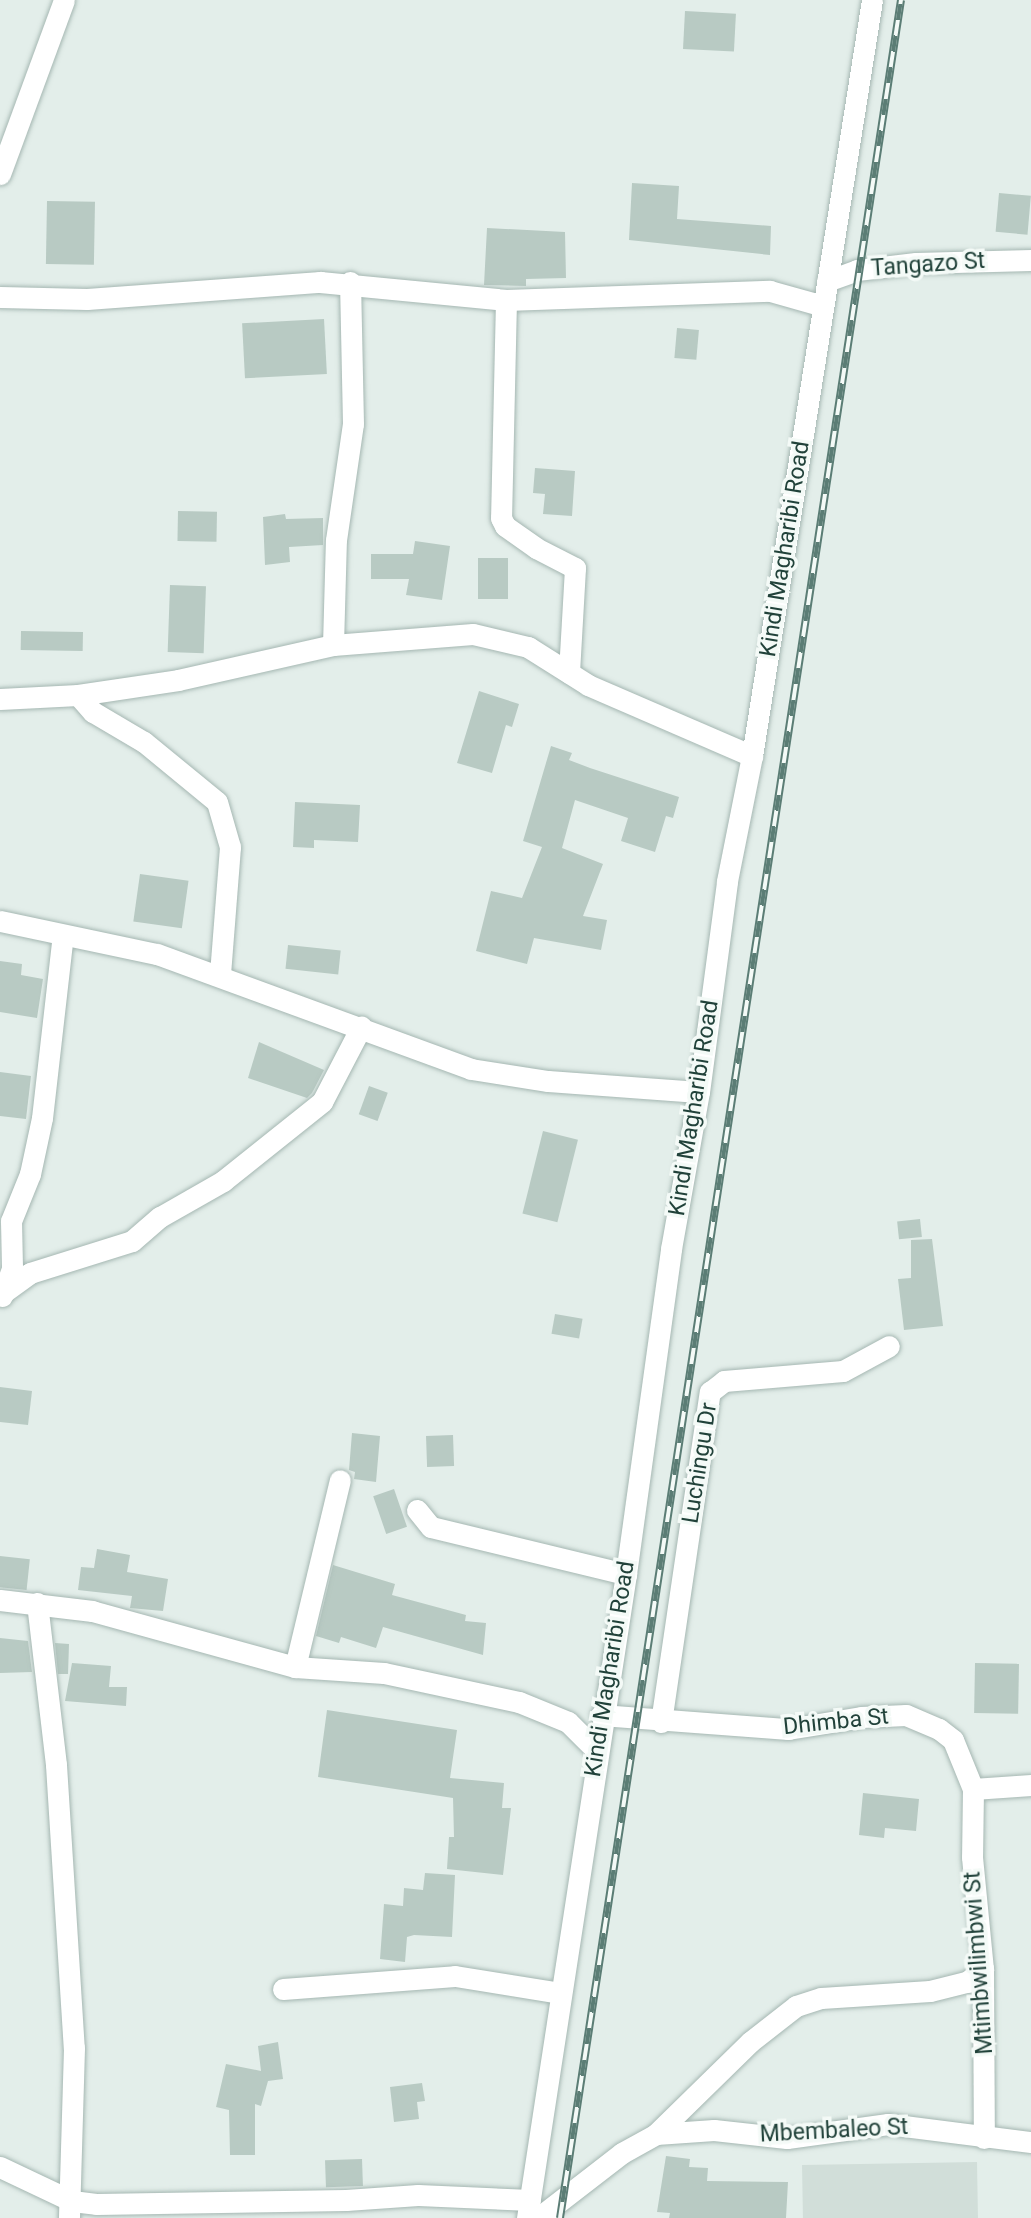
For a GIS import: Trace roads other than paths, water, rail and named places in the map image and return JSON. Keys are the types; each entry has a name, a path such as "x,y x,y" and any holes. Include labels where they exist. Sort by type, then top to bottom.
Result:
{"street":[{"path":"0,174 64,0"},
{"name":"Kindi Magharibi Road","path":"532,2212 559,1993 601,1715 626,1574 671,1249 699,1092 727,881 752,756 872,0"},
{"name":"Tangazo St","path":"827,281 857,270 916,262 1031,260"},
{"path":"0,297 87,299 350,282 506,300 731,290 770,291 823,306"},
{"path":"333,645 337,540 354,424 350,282"},
{"path":"506,300 501,518 505,526 536,548 575,568 569,673"},
{"path":"0,699 78,695 178,680 333,645 473,634 528,647 569,673 662,720 752,756"},
{"path":"78,695 93,712 144,742 217,802 230,847 220,975"},
{"path":"0,921 156,954 220,975 471,1069 548,1081 699,1092"},
{"path":"2,1296 12,1268 11,1221 30,1174 42,1118 64,935"},
{"path":"2,1296 30,1273 132,1241 160,1217 223,1181 322,1102 361,1027"},
{"name":"Luchingu Dr","path":"661,1721 710,1392 724,1381 843,1371 889,1346"},
{"path":"295,1667 340,1480"},
{"path":"416,1510 431,1527 626,1574"},
{"path":"0,1600 92,1611 295,1667 384,1674 519,1702 568,1722 596,1750"},
{"path":"37,1603 56,1765 74,2049 71,2209"},
{"name":"Dhimba St","path":"601,1715 788,1729 861,1717 906,1716 939,1729 953,1740 973,1789"},
{"path":"973,1789 1031,1786"},
{"name":"Mtimbwilimbwi St","path":"973,1789 972,1857 983,1969 984,2138"},
{"path":"656,2134 750,2042 796,2006 821,1998 930,1990 967,1982 983,1969"},
{"path":"283,1989 456,1976 559,1993"},
{"name":"Mbembaleo St","path":"532,2212 656,2134 701,2130 787,2138 888,2124 1031,2142"},
{"path":"0,2167 71,2209 418,2195 532,2212"}],"railway":[{"path":"560,2218 901,0"}]}
